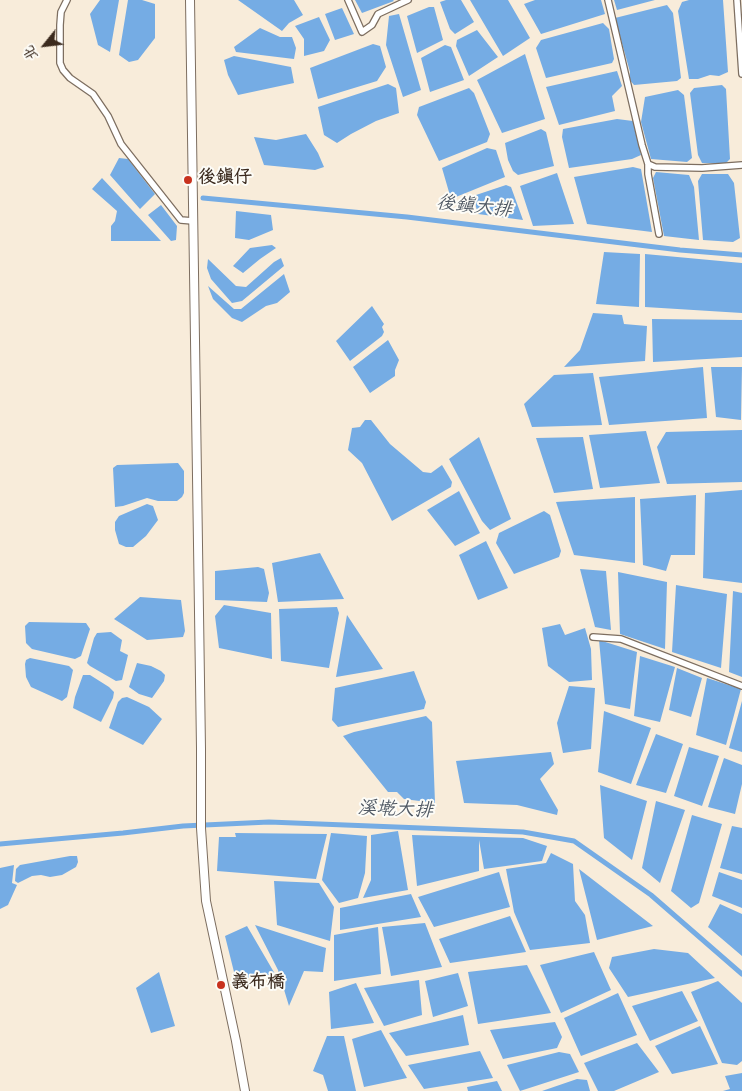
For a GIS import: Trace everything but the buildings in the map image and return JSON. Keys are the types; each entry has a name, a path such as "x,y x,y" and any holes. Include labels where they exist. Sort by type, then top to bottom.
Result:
{"main road":[{"path":"190,0 201,825 206,900 245,1091"}],"street":[{"path":"67,0 61,12 60,25 60,63 63,70 70,78 93,94 108,116 121,144 181,220 193,220"},
{"path":"348,0 362,32 372,25 378,14 408,0"},
{"path":"608,0 648,164 648,174 659,234"},
{"path":"737,0 742,74"},
{"path":"648,164 655,167 702,168 742,165"},
{"path":"593,637 621,639 742,686"}],"water":[{"path":"100,0 119,0 110,52 98,45 90,14"},
{"path":"128,0 142,0 155,4 155,38 138,60 129,62 119,55"},
{"path":"238,0 294,0 303,15 289,23 282,31"},
{"path":"355,0 393,0 394,1 362,13"},
{"path":"461,0 474,22 455,34 450,29 440,2"},
{"path":"470,0 508,0 530,38 503,56"},
{"path":"535,0 601,0 605,14 541,34 524,4"},
{"path":"614,0 655,0 617,10"},
{"path":"689,0 723,0 728,72 719,76 710,75 698,79 689,79 678,11 682,2"},
{"path":"667,5 673,13 681,78 677,81 634,85 629,79 630,72 615,18"},
{"path":"429,7 434,7 443,40 417,53 407,16"},
{"path":"342,8 354,34 335,40 325,14"},
{"path":"399,14 421,90 403,97 386,45 389,16"},
{"path":"319,17 330,40 324,51 304,56 304,39 295,26"},
{"path":"603,23 609,29 614,59 612,63 546,78 536,48 541,40"},
{"path":"260,28 280,37 292,37 296,48 294,59 236,52 234,47"},
{"path":"477,30 498,57 469,76 456,46 457,40"},
{"path":"373,44 380,46 386,67 377,81 318,99 310,68"},
{"path":"445,45 451,47 464,80 430,92 421,58"},
{"path":"525,54 545,119 502,133 477,80"},
{"path":"234,56 291,67 294,83 238,95 228,75 224,60"},
{"path":"617,71 622,86 612,96 615,111 559,125 546,87"},
{"path":"388,84 396,88 399,113 376,121 337,143 324,135 318,107"},
{"path":"722,85 726,89 730,159 725,164 702,163 698,155 690,93 694,88"},
{"path":"469,88 474,93 490,134 487,142 439,161 417,115 419,107"},
{"path":"678,90 684,95 692,158 687,162 651,159 641,122 645,97"},
{"path":"617,119 633,121 641,155 632,159 569,168 562,137 563,129"},
{"path":"541,129 546,132 554,166 518,175 513,171 508,160 505,143"},
{"path":"306,134 324,167 315,170 264,165 254,137 276,140"},
{"path":"487,148 496,150 505,177 451,199 442,168"},
{"path":"119,158 128,159 155,194 140,209 110,175"},
{"path":"633,167 641,169 652,232 587,224 574,177"},
{"path":"656,172 689,175 694,187 699,240 664,236 653,178"},
{"path":"557,173 574,224 533,226 520,186"},
{"path":"702,174 728,174 734,183 740,238 733,242 703,240 698,181"},
{"path":"102,178 161,241 111,241 111,226 115,221 117,211 92,189"},
{"path":"506,185 511,187 523,220 478,214 473,196"},
{"path":"161,205 177,226 176,240 171,241 148,215"},
{"path":"236,211 271,215 273,230 249,240 235,238"},
{"path":"272,245 276,248 243,273 233,266 250,248"},
{"path":"604,252 640,254 639,307 596,304"},
{"path":"645,254 742,263 742,313 645,307"},
{"path":"281,258 284,266 242,301 232,303 211,279 207,268 208,259 236,286 246,287"},
{"path":"284,274 290,292 277,303 266,306 242,322 232,318 213,299 208,286 234,309 241,309"},
{"path":"372,306 384,324 382,327 384,332 382,336 350,361 336,341"},
{"path":"593,313 622,315 624,324 647,326 645,361 564,367 580,350"},
{"path":"652,319 742,320 742,357 653,362"},
{"path":"388,340 399,360 395,376 370,393 353,367"},
{"path":"703,367 707,418 609,425 599,377"},
{"path":"711,367 742,367 741,420 716,417"},
{"path":"593,373 602,425 532,427 524,404 554,375"},
{"path":"365,420 371,420 390,444 423,472 431,473 442,465 452,482 451,487 392,521 362,463 348,450 352,428 360,427"},
{"path":"742,430 742,482 667,484 657,447 666,432"},
{"path":"646,431 660,483 600,488 589,435"},
{"path":"479,437 511,519 490,530 482,521 449,459"},
{"path":"583,437 593,489 554,493 536,438"},
{"path":"178,463 184,471 184,493 177,501 158,501 147,498 115,507 113,468 117,465"},
{"path":"742,490 742,583 703,578 705,493"},
{"path":"459,491 480,533 455,546 427,510"},
{"path":"696,495 695,555 671,555 666,571 643,565 640,499"},
{"path":"635,497 635,563 574,555 556,502"},
{"path":"147,504 153,506 158,520 146,536 133,547 119,544 115,522 119,516"},
{"path":"544,511 550,515 561,551 559,557 514,574 496,543 499,533"},
{"path":"486,541 508,588 478,600 459,555"},
{"path":"320,553 344,599 278,602 272,563"},
{"path":"258,567 264,569 269,593 267,602 215,600 215,571"},
{"path":"580,569 606,571 611,630 595,627"},
{"path":"618,572 667,582 665,649 620,634"},
{"path":"676,585 727,594 721,668 672,652"},
{"path":"733,591 742,593 742,677 729,672"},
{"path":"140,597 181,600 185,631 183,637 147,640 114,619"},
{"path":"224,605 271,613 272,659 219,648 215,616"},
{"path":"337,607 339,613 329,668 281,661 279,609"},
{"path":"347,615 383,669 336,677"},
{"path":"29,622 86,623 90,629 81,656 75,659 32,649 26,643 25,626"},
{"path":"560,624 565,635 585,628 591,649 592,680 569,682 548,666 542,628"},
{"path":"111,632 122,640 120,651 128,655 122,680 116,681 87,663 97,633"},
{"path":"599,640 637,652 630,709 605,704"},
{"path":"640,656 675,667 660,722 634,716"},
{"path":"30,658 69,666 73,670 67,697 62,701 31,687 26,677 25,664 26,660"},
{"path":"137,663 151,666 165,675 164,681 152,698 139,694 129,687"},
{"path":"677,668 702,678 691,717 669,710"},
{"path":"414,671 426,702 424,709 338,727 332,720 335,688"},
{"path":"83,675 90,675 114,692 101,722 73,708"},
{"path":"707,678 741,689 726,745 696,735"},
{"path":"569,686 595,688 591,749 563,753 557,723"},
{"path":"127,697 149,707 162,719 143,745 109,728 118,702 122,698"},
{"path":"742,701 742,752 729,748"},
{"path":"604,711 651,728 631,784 598,772"},
{"path":"426,716 432,722 435,803 404,799 397,792 388,792 343,736"},
{"path":"656,734 683,744 666,793 636,785"},
{"path":"689,747 719,756 702,806 674,796"},
{"path":"551,752 554,764 540,779 558,810 557,815 517,805 464,803 456,761"},
{"path":"724,758 742,765 742,784 735,814 708,807"},
{"path":"600,785 647,801 632,860 604,838"},
{"path":"656,801 685,810 660,883 642,868"},
{"path":"692,815 722,824 699,903 691,908 671,891"},
{"path":"732,826 742,828 742,874 720,868"},
{"path":"398,831 408,890 363,898 371,880 371,835"},
{"path":"235,833 327,834 316,879 217,871 219,837 236,837"},
{"path":"331,833 367,836 365,873 358,898 339,903 322,880"},
{"path":"412,835 523,838 547,846 542,861 484,869 479,840 479,871 417,886"},
{"path":"551,853 573,864 575,901 585,915 590,943 530,950 514,912 506,869 546,863"},
{"path":"77,856 78,862 76,867 62,875 50,877 32,876 18,883 15,881 16,869 20,865"},
{"path":"14,865 12,883 17,885 8,905 0,909 0,868"},
{"path":"579,869 653,926 597,940"},
{"path":"499,872 510,907 434,927 418,897"},
{"path":"719,872 742,880 742,908 712,896"},
{"path":"274,881 319,883 334,907 330,941 277,925"},
{"path":"411,894 421,917 340,930 340,908"},
{"path":"720,904 742,914 742,956 708,927"},
{"path":"510,916 526,952 450,963 439,939"},
{"path":"425,923 442,967 391,976 382,927"},
{"path":"255,925 326,948 323,972 304,971 289,1006 278,970"},
{"path":"247,926 275,974 236,980 225,936"},
{"path":"378,927 381,974 334,981 334,935"},
{"path":"654,949 688,953 715,978 628,997 609,968 612,957"},
{"path":"594,952 611,990 561,1013 540,965"},
{"path":"527,965 551,1013 478,1024 468,972"},
{"path":"159,972 175,1026 151,1033 136,988"},
{"path":"458,973 468,1006 433,1017 425,981"},
{"path":"419,980 422,1015 384,1026 364,988"},
{"path":"718,981 742,1003 742,1061 737,1065 722,1063 691,992"},
{"path":"356,983 374,1023 331,1029 329,992"},
{"path":"682,991 698,1021 650,1041 632,1006"},
{"path":"618,993 637,1035 581,1056 564,1018"},
{"path":"463,1015 469,1045 406,1056 389,1033"},
{"path":"555,1022 562,1037 557,1048 503,1059 490,1030"},
{"path":"700,1026 718,1064 672,1074 655,1046"},
{"path":"381,1030 407,1078 364,1087 352,1039"},
{"path":"327,1036 344,1036 356,1091 328,1091 323,1075 313,1071"},
{"path":"637,1043 659,1072 614,1091 598,1091 584,1063"},
{"path":"480,1051 493,1078 424,1089 408,1065"},
{"path":"559,1052 570,1054 579,1072 520,1091 507,1065"},
{"path":"742,1073 742,1091 723,1091 730,1089 725,1076"},
{"path":"577,1079 587,1080 590,1091 542,1091"},
{"path":"497,1081 502,1091 468,1091 467,1087"}],"waterway":[{"name":"後鎮大排","path":"203,198 407,217 680,250 742,255"},
{"name":"溪墘大排","path":"0,844 183,826 269,822 523,832 574,841 651,895 742,974"}],"place":[{"name":"後鎮仔","path":"188,180"},
{"name":"義布橋","path":"221,985"}]}
